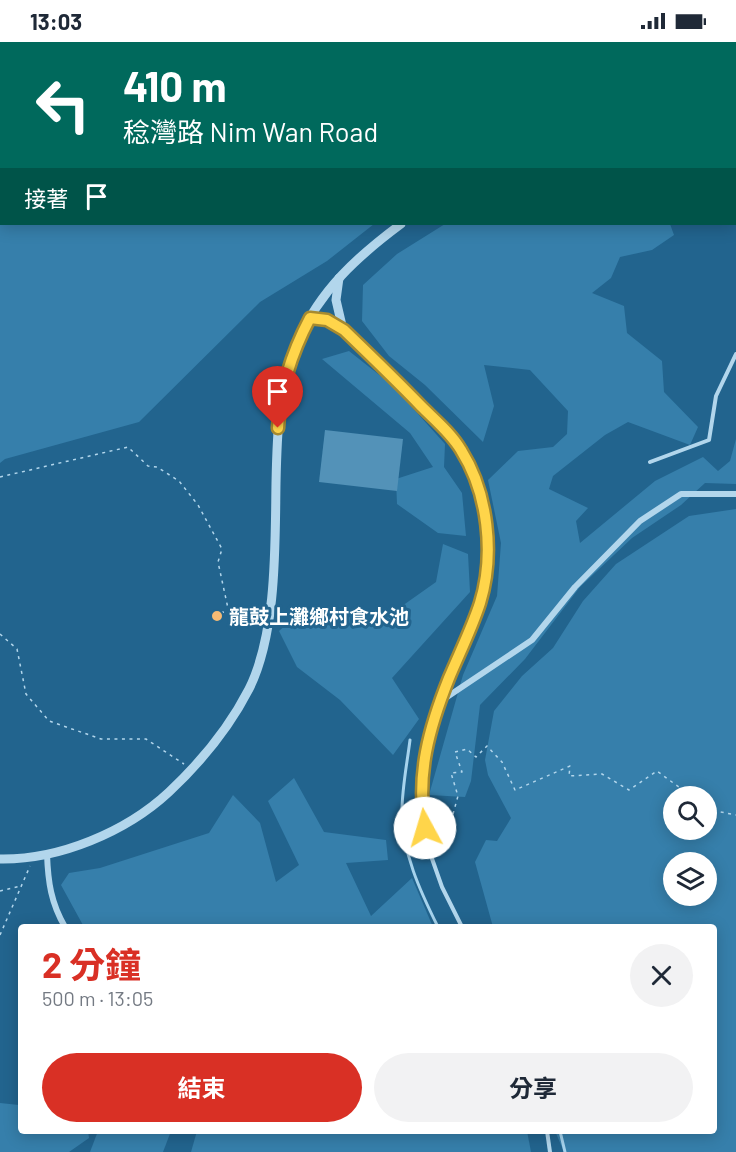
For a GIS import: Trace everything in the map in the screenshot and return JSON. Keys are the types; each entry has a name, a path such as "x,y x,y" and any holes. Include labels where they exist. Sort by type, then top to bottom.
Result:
{"street":[{"path":"0,859 47,854 108,833 153,806 192,770 225,730 250,687 262,650 275,568 279,414 289,366 310,318 340,275 400,225"},
{"path":"340,275 336,300 344,330"},
{"path":"310,318 327,320 344,330 455,442 473,472 482,499 488,550 484,586 480,603 440,702 425,747 421,781 422,813 430,853"},
{"path":"440,702 532,640 575,586 640,522 681,494 736,494"},
{"path":"47,854 48,884 54,910 63,924"}],"lane":[{"path":"650,462 709,440 716,396 736,354"},
{"path":"430,853 442,887 460,924"},
{"path":"547,1134 550,1152"}],"path":[{"path":"0,477 128,447 148,466 157,466 179,481 198,505 222,549 218,562 229,613"},
{"path":"221,612 264,617"},
{"path":"0,634 17,649 26,694 49,721 101,739 146,739 192,770"},
{"path":"453,814 458,796 451,773 462,772 455,752 467,749 476,757 487,746 502,762 515,790 570,766 569,776 602,774 629,790 657,771 677,786"},
{"path":"717,811 736,815"},
{"path":"0,935 34,857"},
{"path":"0,891 21,886"}],"shaded area":[{"path":"0,225 373,225 327,261 260,302 139,422 5,459 0,463"},
{"path":"443,225 670,225 674,235 652,250 620,257 611,278 592,293 624,306 627,333 662,361 664,392 698,427 690,445 628,422 605,435 553,476 549,489 588,508 576,521 580,543 655,481 703,457 718,471 730,461 736,439 736,484 705,483 681,505 632,538 580,587 525,659 480,705 471,781 465,797 429,795 463,675 497,596 501,543 488,480 518,451 553,447 567,434 568,411 530,370 484,365 494,406 483,442 425,385 389,356 362,321 363,285 397,254"},
{"path":"349,351 392,385 445,444 444,467 462,493 466,536 438,533 397,504 396,479 433,467 410,433 322,359"},
{"path":"736,509 736,1152 564,1152 556,1134 717,1134 717,924 492,924 475,862 486,840 497,841 511,818 488,775 485,760 494,711 522,676 553,648 583,601 616,564 689,516"},
{"path":"443,544 468,554 470,592 392,678 419,719 393,755 340,700 297,667 279,631 305,608 378,623 436,582"},
{"path":"294,778 324,832 386,840 388,860 346,863 371,916 412,878 432,924 82,924 61,885 69,873 100,868 209,833 233,795 260,823 276,882 299,865 268,801"},
{"path":"0,1103 18,1105 18,1134 88,1134 89,1138 69,1152 0,1152"},
{"path":"97,1134 170,1134 163,1152 90,1152"},
{"path":"196,1134 528,1134 531,1152 191,1152"}],"building":[{"path":"325,430 403,439 397,491 319,482"}],"waterway":[{"path":"410,740 402,811 405,841 413,871 437,924"},
{"path":"561,1134 565,1152"}],"place":[{"name":"龍鼓上灘鄉村食水池","path":"217,616"}],"route":[{"path":"278,428 283,390 298,342 310,318 327,320 344,330 445,430 460,448 473,472 482,499 486,523 488,550 485,578 480,603 432,722 425,747 421,781 425,828"}]}
